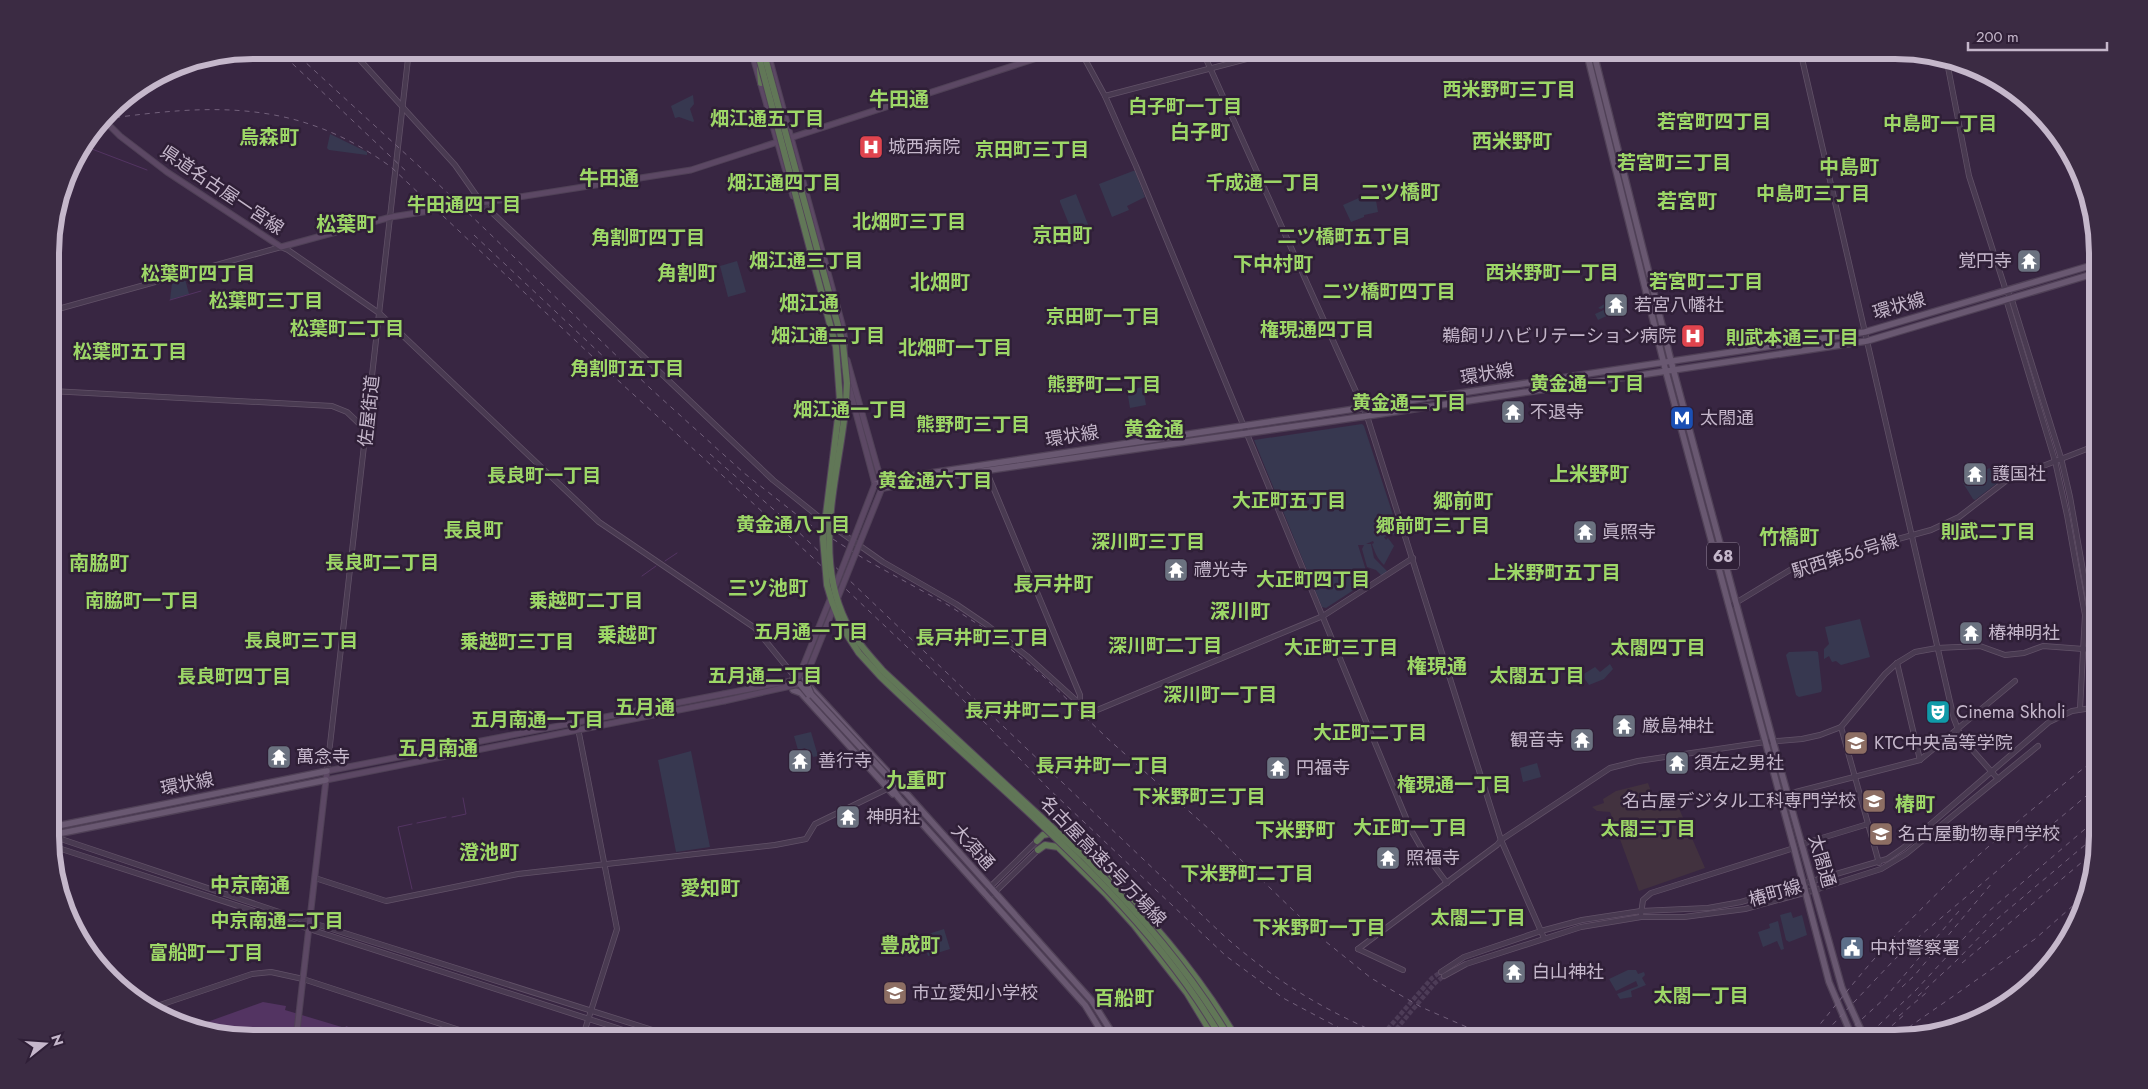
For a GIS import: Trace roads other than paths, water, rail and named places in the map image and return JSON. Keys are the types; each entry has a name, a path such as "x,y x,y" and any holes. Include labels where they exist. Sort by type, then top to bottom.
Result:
{"highway":[{"path":"758,59 761,83"},
{"name":"名古屋高速5号万場線","path":"759,59 836,347 840,401 823,539 827,585 837,615 859,653 880,676 1109,890 1165,956 1216,1030"},
{"name":"名古屋高速5号万場線","path":"765,59 843,344 847,383 846,402 828,540 836,597 847,623 863,648 883,671 1113,886 1169,951 1225,1030"},
{"path":"1037,842 1043,835 1052,832 1060,834 1115,884 1200,981 1231,1030"},
{"path":"1038,850 1045,845 1058,847 1106,894 1162,959 1187,993 1210,1030"}],"main road":[{"path":"754,59 834,346 839,350 878,482 882,488 800,677 792,681 792,687 796,692 801,693 887,789 899,798"},
{"path":"769,59 842,324 845,340 844,348 857,407"},
{"name":"県道名古屋一宮線","path":"108,124 120,136 167,172 282,247 391,217 691,170 1034,59"},
{"name":"太閤通","path":"1588,59 1663,362 1794,848 1804,893 1829,982 1849,1030"},
{"name":"太閤通","path":"1595,59 1673,370 1773,742 1842,988 1861,1030"},
{"name":"環状線","path":"882,488 955,472 1243,426 1865,332 2089,266"},
{"name":"環状線","path":"878,482 1246,434 1867,341 2089,274"},
{"path":"326,780 724,701 800,684 800,677 878,482"},
{"path":"297,1030 327,771 791,681 804,676 808,680 809,686 906,793"},
{"name":"大須通","path":"800,677 811,694 889,781 899,798 1085,1005 1100,1030"},
{"name":"大須通","path":"800,684 889,781 906,793 1092,1001 1110,1030"},
{"path":"801,693 806,691 809,686"},
{"name":"環状線","path":"59,826 327,771"},
{"name":"環状線","path":"59,835 326,780"}],"street":[{"path":"359,59 403,110 455,164 481,202 786,492 888,566 956,604 987,625 1080,701 1090,713 1323,616 1413,558"},
{"name":"佐屋街道","path":"327,771 409,59"},
{"path":"1085,59 1106,96 1411,830 1423,851 1447,883"},
{"path":"1206,59 1367,416 1501,840 1544,938"},
{"path":"1106,96 1246,59"},
{"path":"1802,59 1957,729 1998,779"},
{"path":"1949,66 1969,176 2061,458 2089,605"},
{"path":"59,309 282,247 379,313 599,522 755,628 800,677"},
{"path":"2009,298 2055,461 2085,615 2080,709"},
{"path":"59,391 332,406 347,412 367,431"},
{"name":"駅西第56号線","path":"1729,607 1795,567 1931,530 1959,517 2007,480 2089,448"},
{"path":"988,476 1080,695 1080,701"},
{"path":"1404,970 1358,950 1497,845 1501,840 1610,768 1638,761 1820,735 1841,727 1878,681 1897,663 1915,652 1937,648 1980,646 2010,655 2024,653 2043,646 2089,649"},
{"path":"1897,663 1920,760"},
{"path":"1788,794 1920,760 2015,681"},
{"path":"2082,697 2084,703 2089,705"},
{"name":"椿町線","path":"2038,746 1906,854 1881,869 1815,890 1725,913 1684,917 1641,918 1581,927 1466,964 1443,974 1464,957 1541,932 1602,916 1641,911 1708,908 1742,902 1886,859 1903,848 2049,722 2080,709 2089,708"},
{"path":"577,723 617,929 585,1030"},
{"path":"1841,727 1881,869"},
{"path":"981,776 989,774 1046,828"},
{"path":"315,878 386,901 518,874 775,845 806,839 810,836 812,827 816,824 887,789"},
{"path":"1802,844 1868,824"},
{"path":"59,838 310,921 653,1030"},
{"path":"986,896 1037,842"},
{"path":"59,848 623,1030"},
{"path":"1641,918 1643,900 1651,893 1794,848"},
{"path":"991,890 1038,850"},
{"path":"159,1005 262,971 303,980 459,1030"}],"waterway":[{"path":"89,148 147,170"},
{"path":"170,300 201,291"},
{"path":"665,561 677,553"},
{"path":"642,576 656,566"},
{"path":"452,817 466,814 463,798"},
{"path":"417,823 446,817"},
{"path":"412,824 398,827 412,889"}],"tunnel":[{"path":"1387,1030 1432,978 1441,972"},
{"path":"1396,1030 1435,983 1444,976"}],"railway":[{"path":"288,59 408,173"},
{"path":"302,59 433,179 651,389 744,473 806,522 866,560 948,605 990,632 1043,676 1107,738 1209,829 1325,941 1371,978 1421,1007 1473,1030"},
{"path":"114,118 182,111 218,110 254,112 288,118 322,129 356,145 391,167 611,374 812,557 962,699 1049,789 1226,956 1283,998 1343,1030"},
{"path":"474,235 605,358"},
{"path":"710,454 788,522 1222,934 1262,967 1302,994 1372,1030"},
{"path":"1815,1030 1883,949 1942,889 2018,821 2089,764"},
{"path":"1828,1030 1894,960 1922,934 2089,794"},
{"path":"1874,1030 1916,990 1989,911 2089,826"},
{"path":"1918,996 1997,919 2089,842"},
{"path":"1962,963 2088,857"},
{"path":"1902,987 1914,976 1992,883"},
{"path":"1905,1030 2035,939 2077,902"},
{"path":"1850,1030 1884,999 1959,911"},
{"path":"1899,1016 1926,993"},
{"path":"1887,1030 1905,1014"}],"place":[{"name":"城西病院","path":"871,147"},
{"name":"覚円寺","path":"2029,261"},
{"name":"若宮八幡社","path":"1616,305"},
{"name":"鵜飼リハビリテーション病院","path":"1693,336"},
{"name":"不退寺","path":"1513,412"},
{"name":"太閤通","path":"1682,418"},
{"name":"護国社","path":"1975,474"},
{"name":"眞照寺","path":"1585,532"},
{"name":"禮光寺","path":"1176,570"},
{"name":"椿神明社","path":"1971,633"},
{"name":"Cinema Skholi","path":"1938,712"},
{"name":"厳島神社","path":"1624,726"},
{"name":"観音寺","path":"1582,740"},
{"name":"KTC中央高等学院","path":"1856,743"},
{"name":"萬念寺","path":"279,757"},
{"name":"善行寺","path":"800,761"},
{"name":"須左之男社","path":"1677,763"},
{"name":"円福寺","path":"1278,768"},
{"name":"名古屋デジタル工科専門学校","path":"1874,801"},
{"name":"神明社","path":"848,817"},
{"name":"名古屋動物専門学校","path":"1881,834"},
{"name":"照福寺","path":"1388,858"},
{"name":"中村警察署","path":"1852,948"},
{"name":"白山神社","path":"1514,972"},
{"name":"市立愛知小学校","path":"895,993"}],"district":[{"name":"西米野町三丁目","path":"1509,89"},
{"name":"牛田通","path":"899,99"},
{"name":"白子町一丁目","path":"1185,106"},
{"name":"畑江通五丁目","path":"767,118"},
{"name":"若宮町四丁目","path":"1714,121"},
{"name":"中島町一丁目","path":"1940,123"},
{"name":"白子町","path":"1200,132"},
{"name":"烏森町","path":"269,137"},
{"name":"西米野町","path":"1512,141"},
{"name":"京田町三丁目","path":"1032,149"},
{"name":"若宮町三丁目","path":"1674,162"},
{"name":"中島町","path":"1849,167"},
{"name":"牛田通","path":"609,178"},
{"name":"畑江通四丁目","path":"784,182"},
{"name":"千成通一丁目","path":"1263,182"},
{"name":"二ツ橋町","path":"1400,192"},
{"name":"中島町三丁目","path":"1813,193"},
{"name":"若宮町","path":"1687,201"},
{"name":"牛田通四丁目","path":"464,204"},
{"name":"北畑町三丁目","path":"909,221"},
{"name":"松葉町","path":"346,224"},
{"name":"京田町","path":"1062,235"},
{"name":"二ツ橋町五丁目","path":"1344,236"},
{"name":"角割町四丁目","path":"648,237"},
{"name":"畑江通三丁目","path":"806,260"},
{"name":"下中村町","path":"1273,264"},
{"name":"西米野町一丁目","path":"1552,272"},
{"name":"松葉町四丁目","path":"198,273"},
{"name":"角割町","path":"687,273"},
{"name":"若宮町二丁目","path":"1706,281"},
{"name":"北畑町","path":"940,282"},
{"name":"二ツ橋町四丁目","path":"1389,291"},
{"name":"松葉町三丁目","path":"266,300"},
{"name":"畑江通","path":"809,303"},
{"name":"京田町一丁目","path":"1103,316"},
{"name":"松葉町二丁目","path":"347,328"},
{"name":"権現通四丁目","path":"1317,329"},
{"name":"畑江通二丁目","path":"828,335"},
{"name":"則武本通三丁目","path":"1792,337"},
{"name":"北畑町一丁目","path":"955,347"},
{"name":"松葉町五丁目","path":"130,351"},
{"name":"角割町五丁目","path":"627,368"},
{"name":"黄金通一丁目","path":"1587,383"},
{"name":"熊野町二丁目","path":"1104,384"},
{"name":"黄金通二丁目","path":"1409,402"},
{"name":"畑江通一丁目","path":"850,409"},
{"name":"熊野町三丁目","path":"973,424"},
{"name":"黄金通","path":"1154,429"},
{"name":"上米野町","path":"1589,474"},
{"name":"長良町一丁目","path":"544,475"},
{"name":"黄金通六丁目","path":"935,480"},
{"name":"大正町五丁目","path":"1289,500"},
{"name":"郷前町","path":"1463,501"},
{"name":"黄金通八丁目","path":"793,524"},
{"name":"郷前町三丁目","path":"1433,525"},
{"name":"長良町","path":"473,530"},
{"name":"則武二丁目","path":"1988,531"},
{"name":"竹橋町","path":"1789,537"},
{"name":"深川町三丁目","path":"1148,541"},
{"name":"長良町二丁目","path":"382,562"},
{"name":"南脇町","path":"99,563"},
{"name":"上米野町五丁目","path":"1554,572"},
{"name":"大正町四丁目","path":"1313,579"},
{"name":"長戸井町","path":"1053,584"},
{"name":"三ツ池町","path":"768,588"},
{"name":"南脇町一丁目","path":"142,600"},
{"name":"乗越町二丁目","path":"586,600"},
{"name":"深川町","path":"1240,611"},
{"name":"五月通一丁目","path":"811,631"},
{"name":"乗越町","path":"627,635"},
{"name":"長戸井町三丁目","path":"982,637"},
{"name":"長良町三丁目","path":"301,640"},
{"name":"乗越町三丁目","path":"517,641"},
{"name":"深川町二丁目","path":"1165,645"},
{"name":"大正町三丁目","path":"1341,647"},
{"name":"太閤四丁目","path":"1658,647"},
{"name":"権現通","path":"1437,666"},
{"name":"五月通二丁目","path":"765,675"},
{"name":"太閤五丁目","path":"1537,675"},
{"name":"長良町四丁目","path":"234,676"},
{"name":"深川町一丁目","path":"1220,694"},
{"name":"五月通","path":"645,707"},
{"name":"長戸井町二丁目","path":"1031,710"},
{"name":"五月南通一丁目","path":"537,719"},
{"name":"大正町二丁目","path":"1370,732"},
{"name":"五月南通","path":"438,748"},
{"name":"長戸井町一丁目","path":"1102,765"},
{"name":"九重町","path":"916,780"},
{"name":"権現通一丁目","path":"1454,784"},
{"name":"下米野町三丁目","path":"1199,796"},
{"name":"椿町","path":"1915,804"},
{"name":"大正町一丁目","path":"1410,827"},
{"name":"太閤三丁目","path":"1648,828"},
{"name":"下米野町","path":"1295,830"},
{"name":"澄池町","path":"489,852"},
{"name":"下米野町二丁目","path":"1247,873"},
{"name":"中京南通","path":"250,885"},
{"name":"愛知町","path":"710,888"},
{"name":"太閤二丁目","path":"1478,917"},
{"name":"中京南通二丁目","path":"277,920"},
{"name":"下米野町一丁目","path":"1319,927"},
{"name":"豊成町","path":"910,945"},
{"name":"富船町一丁目","path":"206,952"},
{"name":"太閤一丁目","path":"1701,995"},
{"name":"百船町","path":"1124,998"}]}
